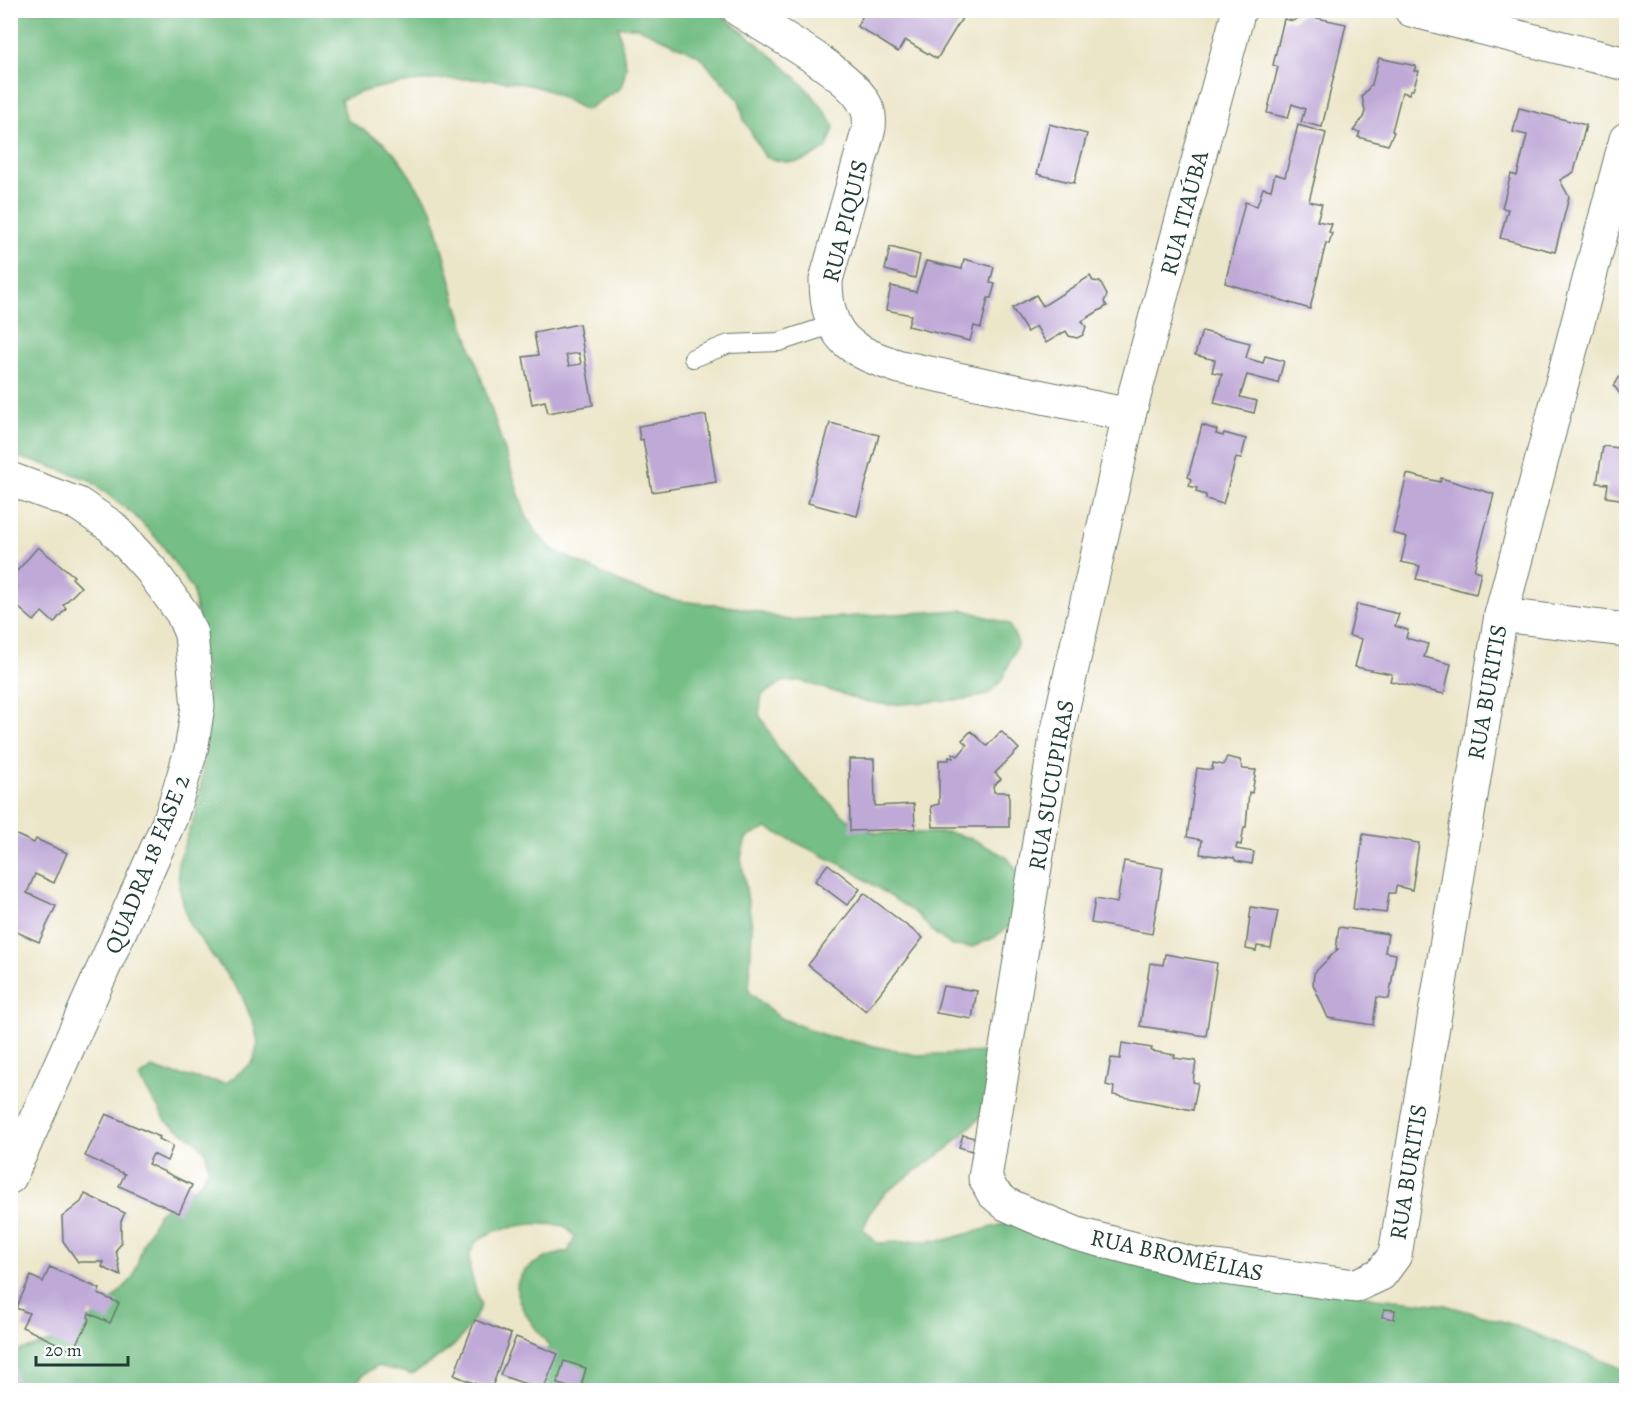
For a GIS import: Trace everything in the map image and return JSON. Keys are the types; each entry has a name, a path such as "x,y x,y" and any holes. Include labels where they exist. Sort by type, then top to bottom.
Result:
{"street":[{"name":"RUA PIQUIS","path":"739,10 845,79 863,100 870,115 869,128 826,280 826,304 834,324 845,340 864,356 900,367 1129,415"},
{"name":"RUA ITAÚBA","path":"1129,415 1239,10"},
{"path":"1411,10 1626,64"},
{"name":"RUA BURITIS","path":"1395,1255 1501,615 1618,212 1626,139"},
{"name":"RUA SUCUPIRAS","path":"989,1158 1056,743 1129,415"},
{"name":"QUADRA 18 FASE 2","path":"10,479 78,504 111,526 151,570 182,613 191,634 198,706 191,751 171,817 10,1177"},
{"path":"1501,615 1626,630"},
{"name":"RUA BROMÉLIAS","path":"989,1158 985,1178 993,1193 1006,1204 1077,1234 1194,1264 1355,1286 1381,1274 1395,1255"}],"lane":[{"path":"693,358 729,344 779,342 834,324"}],"green space":[{"path":"11,11 716,11 764,49 813,96 834,127 827,148 797,162 784,162 765,157 744,120 739,100 698,55 637,27 618,27 626,66 622,87 586,110 554,93 528,85 474,79 444,79 386,86 341,100 347,120 383,142 397,156 432,210 456,301 526,516 537,534 553,550 630,587 672,600 743,608 787,620 965,610 1009,624 1018,643 1002,680 987,695 967,699 889,705 864,701 800,681 782,682 762,695 759,714 781,753 840,813 857,826 876,833 949,833 971,838 1008,858 1032,891 1030,911 993,938 972,947 952,946 933,932 918,915 848,868 767,828 746,838 741,857 752,927 749,992 780,1018 824,1035 916,1055 988,1052 1003,1069 990,1108 946,1150 886,1192 871,1211 863,1229 877,1243 945,1240 1015,1221 1302,1279 1375,1298 1445,1305 1508,1323 1626,1370 1626,1390 524,1390 549,1346 520,1304 517,1293 518,1283 523,1273 534,1264 550,1256 568,1252 575,1237 565,1226 541,1224 504,1229 478,1240 472,1248 470,1268 481,1306 466,1331 453,1346 412,1374 377,1366 364,1374 350,1390 11,1390 11,1353 68,1337 109,1303 133,1278 143,1244 159,1213 200,1183 208,1169 206,1152 195,1140 167,1122 139,1078 152,1068 167,1073 226,1083 253,1062 258,1044 255,1027 241,994 189,924 179,887 178,863 196,812 202,778 207,716 206,678 193,590 160,542 133,514 88,479 11,456"}],"building":[{"path":"866,10 967,10 937,59 905,40 898,52 857,26"},
{"path":"1306,12 1308,16 1346,24 1322,127 1301,122 1305,109 1292,104 1288,118 1267,113 1278,67 1273,65 1284,19 1293,21"},
{"path":"1379,58 1416,66 1414,71 1419,71 1413,90 1410,90 1409,94 1402,92 1392,131 1394,132 1388,145 1358,137 1360,132 1353,131 1363,118 1365,111 1362,96 1372,84"},
{"path":"1519,108 1586,125 1574,172 1560,180 1569,197 1555,252 1500,238 1508,209 1502,208 1511,174 1517,176 1527,135 1513,132"},
{"path":"1049,124 1087,134 1074,183 1037,174"},
{"path":"1298,125 1326,133 1309,201 1322,204 1317,221 1332,224 1329,232 1332,233 1329,244 1326,243 1310,309 1225,283 1245,202 1257,206 1263,188 1271,190 1275,174 1285,177"},
{"path":"890,247 920,255 915,278 885,270"},
{"path":"964,259 994,267 990,283 995,284 991,298 988,298 981,328 974,326 970,341 908,326 911,315 886,310 891,286 916,292 926,261 962,269"},
{"path":"1090,276 1093,281 1100,282 1107,295 1104,302 1107,306 1082,321 1086,327 1083,335 1077,338 1069,336 1066,331 1046,343 1036,326 1027,332 1012,308 1036,295 1043,306"},
{"path":"579,324 593,405 548,413 545,401 532,404 523,357 538,355 534,333","holes":["579,353 581,364 569,366 566,355"]},
{"path":"1202,331 1250,343 1246,358 1263,363 1265,356 1284,361 1278,383 1247,375 1240,397 1257,401 1254,413 1214,403 1222,374 1212,372 1215,360 1195,355"},
{"path":"1626,371 1626,402 1614,386"},
{"path":"706,415 716,482 652,492 643,439 640,440 638,426"},
{"path":"830,423 879,435 857,516 808,503"},
{"path":"1202,425 1217,430 1216,434 1223,436 1224,433 1246,439 1241,459 1236,458 1223,504 1206,499 1206,495 1196,492 1197,488 1189,486 1191,479 1188,477"},
{"path":"1603,446 1626,449 1626,500 1606,497 1608,484 1597,483"},
{"path":"1407,474 1440,482 1441,478 1494,494 1474,570 1481,572 1476,594 1416,579 1420,566 1401,562 1407,537 1393,533"},
{"path":"38,547 74,576 72,578 81,587 63,605 66,608 54,623 42,612 34,621 10,600 17,587 10,579"},
{"path":"1357,604 1399,614 1395,626 1408,630 1406,638 1428,644 1424,657 1451,664 1444,694 1390,681 1392,674 1355,667 1362,639 1349,636"},
{"path":"971,731 987,746 1001,731 1019,749 995,773 1001,779 993,786 994,792 1009,792 1009,827 933,827 931,806 939,804 939,760 953,758 953,753 958,756 967,745 962,740"},
{"path":"1227,757 1240,760 1243,769 1256,770 1252,793 1249,792 1246,827 1244,827 1241,845 1237,844 1236,849 1254,852 1252,864 1236,861 1234,858 1200,854 1202,840 1187,837 1197,768 1212,770 1213,763 1223,765"},
{"path":"849,759 874,759 875,806 914,804 915,829 850,831"},
{"path":"10,832 34,843 36,839 67,853 54,883 35,874 27,893 56,906 39,942 10,929"},
{"path":"1363,834 1419,843 1412,890 1396,886 1395,893 1389,893 1386,913 1353,909"},
{"path":"1124,861 1163,868 1152,934 1091,923 1095,899 1117,903"},
{"path":"828,864 860,889 847,905 815,881"},
{"path":"864,893 923,938 866,1011 808,965"},
{"path":"1251,907 1278,911 1271,948 1257,946 1256,951 1246,949"},
{"path":"1339,927 1388,934 1385,952 1396,954 1389,999 1377,997 1373,1025 1328,1018 1313,984 1314,973 1338,949 1336,949"},
{"path":"1165,954 1217,963 1206,1036 1140,1026 1150,963 1163,965"},
{"path":"943,986 977,991 972,1019 936,1013"},
{"path":"1122,1043 1152,1048 1151,1051 1175,1055 1174,1058 1196,1061 1193,1082 1198,1083 1193,1110 1113,1095 1114,1087 1106,1085 1111,1058 1120,1059"},
{"path":"106,1114 160,1137 159,1139 173,1146 167,1161 153,1154 148,1164 192,1185 179,1213 119,1186 125,1174 85,1156"},
{"path":"963,1135 978,1139 975,1152 959,1147"},
{"path":"85,1194 125,1213 121,1221 121,1244 116,1250 121,1276 102,1267 104,1262 78,1262 63,1241 62,1217 81,1202"},
{"path":"50,1267 100,1289 98,1294 119,1303 110,1323 89,1313 90,1319 73,1351 22,1327 29,1313 16,1308 31,1276 43,1282"},
{"path":"1384,1309 1395,1310 1394,1319 1382,1317"},
{"path":"475,1320 511,1334 491,1390 454,1375"},
{"path":"516,1337 558,1354 543,1390 500,1375"},
{"path":"564,1361 586,1368 580,1390 557,1384"},
{"path":"10,1367 15,1367 16,1381 10,1381"}]}
